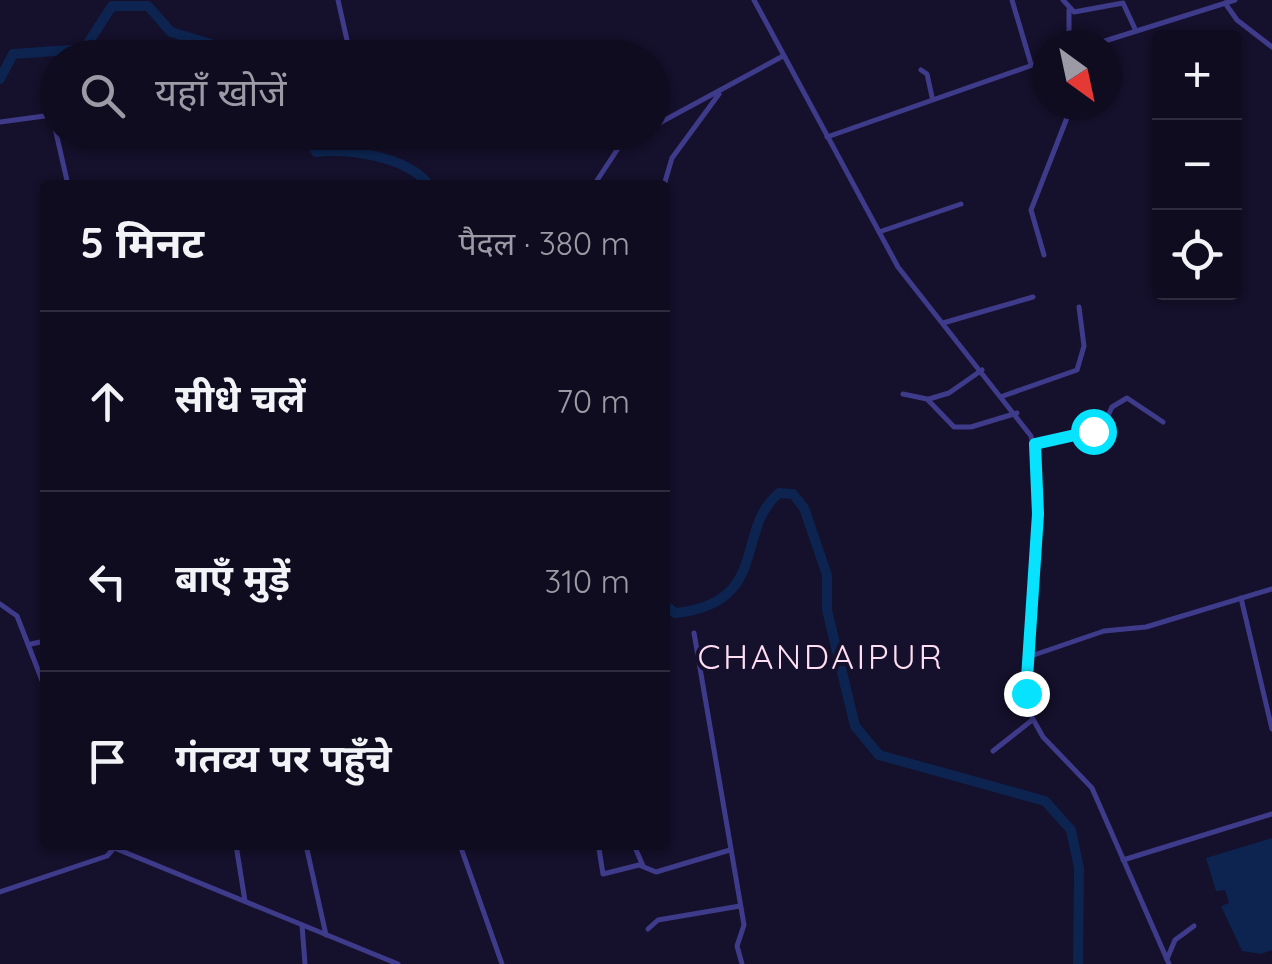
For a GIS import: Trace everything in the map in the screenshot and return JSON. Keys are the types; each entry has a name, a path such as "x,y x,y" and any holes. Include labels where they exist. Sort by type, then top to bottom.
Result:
{"street":[{"path":"338,0 347,40"},
{"path":"754,0 878,233 910,285 1004,396 1035,444 1038,495 1025,704 1031,722 1092,788 1168,962"},
{"path":"827,137 1031,65 1012,0"},
{"path":"1063,0 1069,10 1070,30"},
{"path":"1122,35 1234,0"},
{"path":"1069,10 1123,2 1136,31"},
{"path":"1224,3 1237,20 1272,47"},
{"path":"670,118 783,56"},
{"path":"921,70 926,74 932,97"},
{"path":"665,180 672,158 720,92"},
{"path":"0,122 40,116"},
{"path":"1044,256 1031,210 1066,120"},
{"path":"60,150 67,180"},
{"path":"597,180 617,150"},
{"path":"878,233 961,204"},
{"path":"943,323 1033,297"},
{"path":"1004,396 1077,370 1084,346 1079,307"},
{"path":"903,394 928,399 949,393 982,370"},
{"path":"1035,444 1102,428 1112,407 1128,398 1163,422"},
{"path":"928,399 954,427 971,427 1017,413"},
{"path":"1028,657 1104,631 1146,627 1272,588"},
{"path":"1241,598 1272,728"},
{"path":"0,604 15,613 40,672"},
{"path":"694,634 744,932 737,951 742,964"},
{"path":"31,644 40,642"},
{"path":"993,751 1031,722"},
{"path":"1123,860 1272,814"},
{"path":"0,892 109,850"},
{"path":"115,850 398,964"},
{"path":"237,850 245,902"},
{"path":"307,850 326,935"},
{"path":"462,850 502,964"},
{"path":"599,850 602,873 639,865 656,872 730,850"},
{"path":"636,850 644,868"},
{"path":"648,929 658,920 740,906"},
{"path":"1168,962 1175,940 1194,926"},
{"path":"301,928 305,964"},
{"path":"1157,937 1175,940"}],"water":[{"path":"1272,838 1272,950 1261,954 1242,951 1221,906 1229,903 1225,890 1216,891 1206,858"}],"waterway":[{"path":"90,40 112,6 148,6 171,32 197,40"},
{"path":"0,79 13,54 40,52"},
{"path":"315,150 377,156 407,167 424,180"},
{"path":"670,609 675,613 705,606 725,595 738,580 766,508 779,493 793,494 804,508 827,575 827,610 855,726 879,755 1045,801 1071,830 1079,868 1078,964"}],"district":[{"name":"CHANDAIPUR","path":"821,657"}],"route":[{"path":"1026,693 1038,514 1039,467 1035,444 1093,431"}]}
